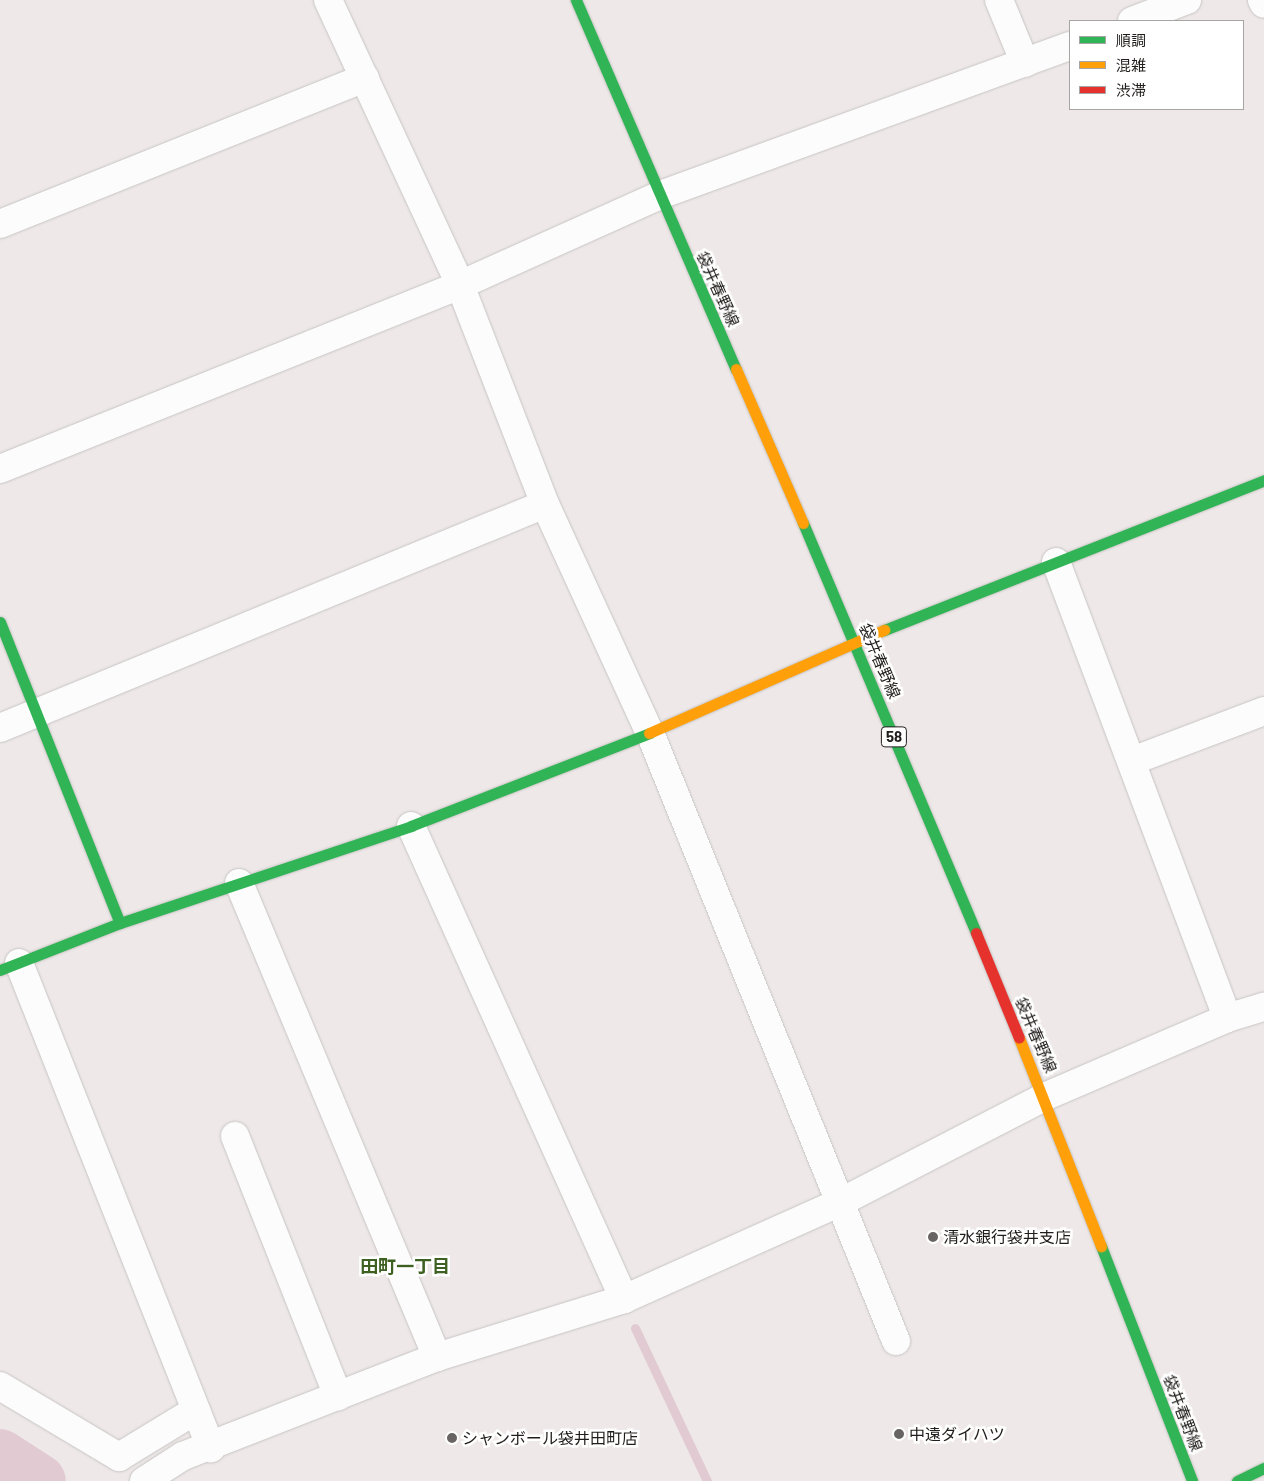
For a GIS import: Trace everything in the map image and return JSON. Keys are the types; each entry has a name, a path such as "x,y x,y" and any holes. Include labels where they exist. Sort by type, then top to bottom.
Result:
{"street":[{"path":"328,0 460,285 546,504 650,733 896,1341"},
{"name":"袋井春野線","path":"576,0 854,642 1044,1098 1192,1481"},
{"path":"999,0 1025,63"},
{"path":"1135,20 1187,0"},
{"path":"1262,0 1264,4"},
{"path":"0,469 460,285 660,195 1069,46"},
{"path":"0,224 365,78"},
{"path":"211,1448 9,966 120,922 412,826 650,733 854,642 1264,480"},
{"path":"0,728 546,504"},
{"path":"1056,562 1227,1018"},
{"path":"0,622 120,922"},
{"path":"1132,761 1264,711"},
{"path":"412,826 624,1300"},
{"path":"238,883 437,1357"},
{"path":"144,1481 183,1456 211,1448 437,1357 624,1300 839,1204 1044,1098 1227,1018 1264,1007"},
{"path":"235,1136 338,1396"},
{"path":"0,1386 119,1457 196,1410"},
{"path":"1236,1481 1264,1468"}],"shaded area":[{"path":"0,1459 29,1481 0,1481"}],"waterway":[{"path":"635,1328 707,1481"},
{"path":"0,1456 39,1481"}],"traffic: fast":[{"path":"576,0 736,369"},
{"path":"884,630 1264,480"},
{"path":"803,523 976,933"},
{"path":"0,622 120,923"},
{"path":"0,970 120,923 411,826 649,733"},
{"path":"1101,1246 1192,1481"},
{"path":"1237,1481 1264,1468"}],"traffic: slow":[{"path":"736,369 803,523"},
{"path":"649,733 884,630"},
{"path":"1019,1038 1101,1246"}],"traffic: jam":[{"path":"976,933 1019,1038"}],"place":[{"name":"清水銀行袋井支店","path":"933,1237"},
{"name":"中遠ダイハツ","path":"899,1434"},
{"name":"シャンボール袋井田町店","path":"452,1438"}],"district":[{"name":"田町一丁目","path":"405,1266"}]}
